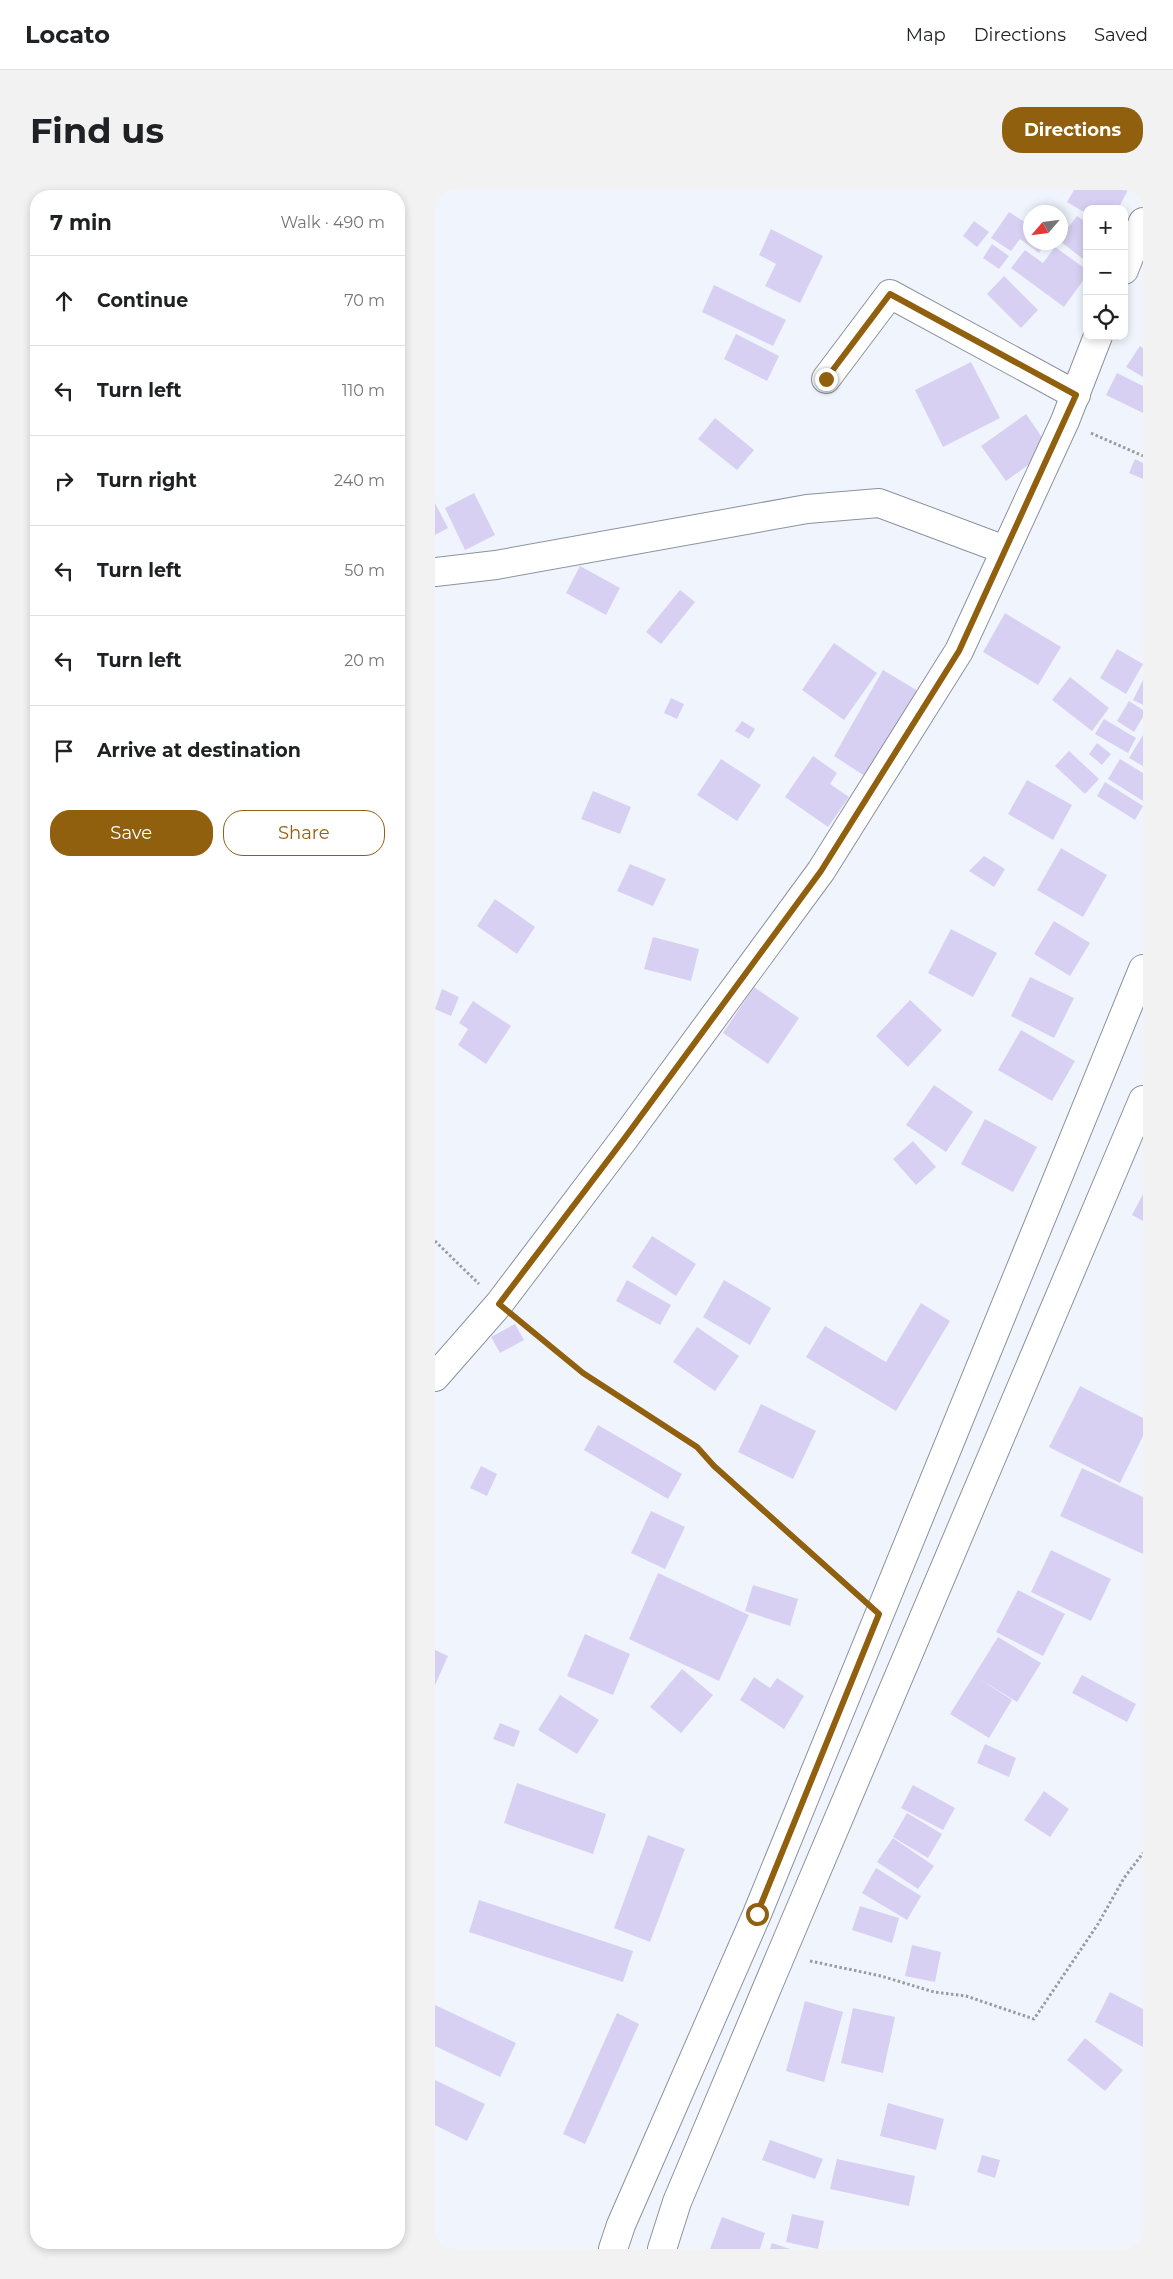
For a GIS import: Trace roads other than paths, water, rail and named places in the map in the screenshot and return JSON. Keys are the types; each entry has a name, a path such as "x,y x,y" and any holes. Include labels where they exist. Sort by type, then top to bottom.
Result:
{"main road":[{"path":"1128,260 1143,222"},
{"path":"826,379 890,294 1076,395"},
{"path":"435,1377 499,1304 821,871 959,651 1065,421 1097,340"},
{"path":"435,572 496,565 807,509 879,503 1005,550"},
{"path":"613,2249 621,2225 757,1914 1143,969"},
{"path":"662,2249 677,2202 1143,1100"}]}
